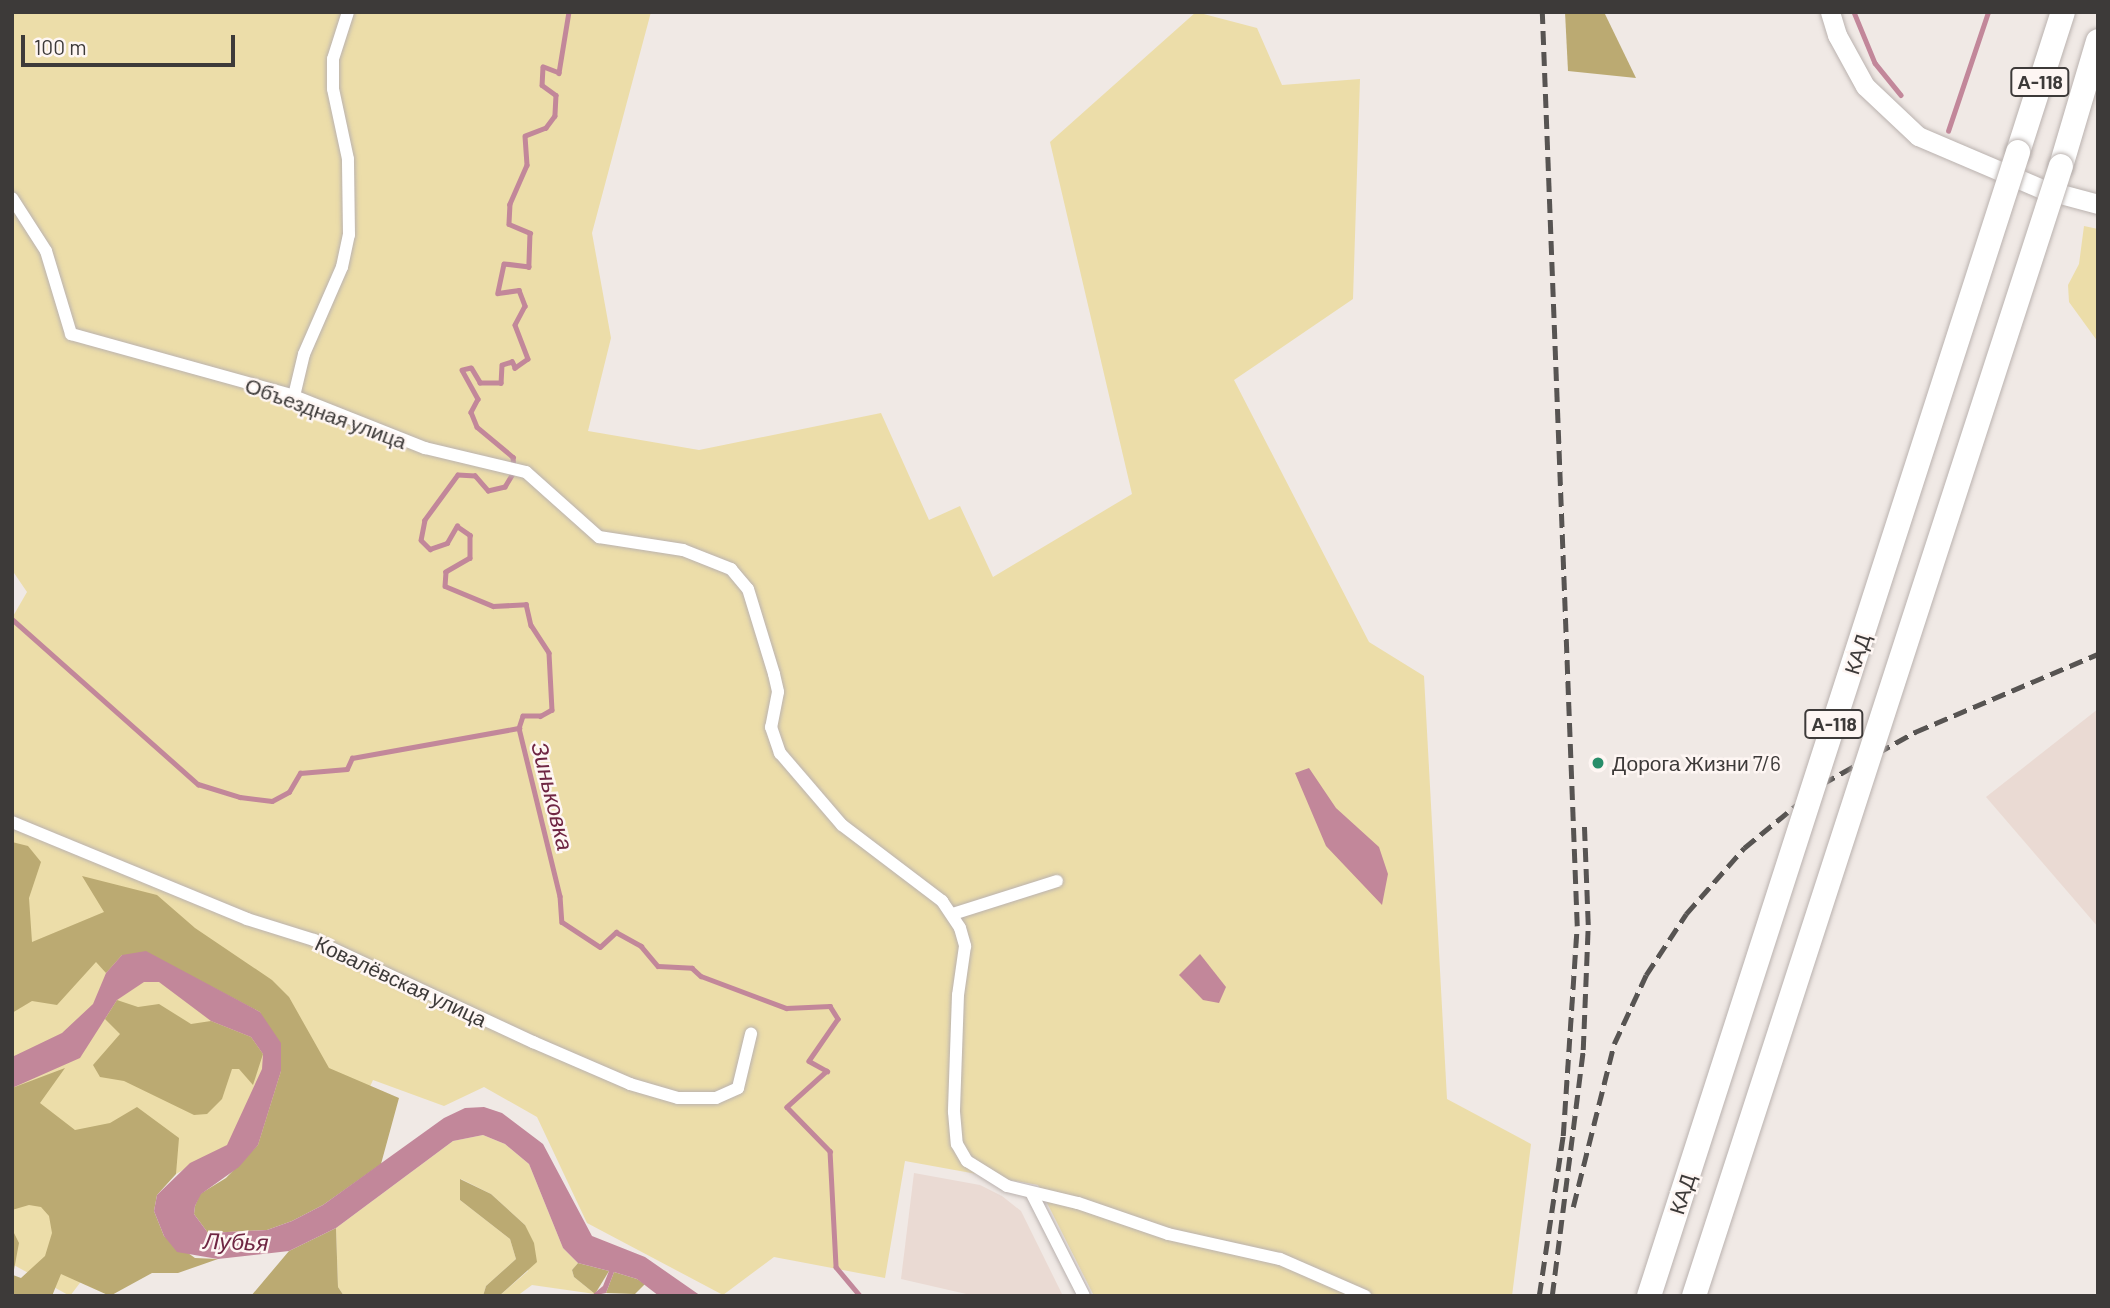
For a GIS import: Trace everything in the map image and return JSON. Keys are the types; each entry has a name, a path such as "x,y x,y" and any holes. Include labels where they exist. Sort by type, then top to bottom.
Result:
{"highway":[{"name":"КАД","path":"1649,1296 2063,12"},
{"name":"КАД","path":"1694,1296 2060,166 2098,41"}],"street":[{"path":"294,396 304,354 342,267 349,235 348,159 332,89 333,59 348,12"},
{"path":"1830,12 1836,35 1865,86 1918,136 2029,184 2098,204"},
{"name":"Объездная улица","path":"12,198 46,251 71,334 294,396 425,449 526,472 599,537 683,550 731,569 748,589 774,674 778,692 771,727 780,753 842,825 927,888 953,914"},
{"name":"Ковалёвская улица","path":"12,822 247,919 314,940 533,1042 630,1084 678,1098 716,1098 738,1088 751,1034"},
{"path":"1057,881 953,914 965,946 958,995 957,1144 967,1161 982,1173 1032,1194 1079,1203 1210,1245 1280,1259 1365,1296"},
{"path":"1032,1194 1084,1296"}],"shaded area":[{"path":"12,12 651,12 592,233 611,338 588,431 699,450 881,413 929,520 960,506 993,577 1132,494 1050,142 1196,12 1257,28 1282,85 1360,79 1353,299 1234,380 1369,642 1424,676 1447,1099 1531,1144 1512,1296 1094,1296 1038,1185 905,1161 885,1278 774,1257 723,1295 587,1223 537,1117 484,1087 444,1106 373,1080 333,1168 220,1149 176,1174 176,1156 70,1296 12,1264 12,618 27,592 12,570"},
{"path":"1565,12 1604,12 1636,78 1568,71"},
{"path":"2084,226 2098,229 2098,342 2069,302 2068,285 2079,264"},
{"path":"2098,709 2098,927 1986,797"},
{"path":"12,842 28,846 41,862 29,898 32,942 104,912 82,876 157,895 195,928 272,980 289,997 329,1068 399,1098 381,1164 323,1205 292,1221 267,1230 208,1233 194,1214 200,1194 226,1178 258,1145 281,1071 260,1012 195,978 122,955 106,973 96,962 57,1005 32,1001 12,1013"},
{"path":"117,1000 138,1007 159,1004 191,1024 211,1021 251,1037 263,1054 253,1085 239,1069 232,1069 222,1099 207,1114 194,1115 124,1081 100,1077 93,1065 120,1034 105,1019"},
{"path":"65,1068 40,1103 75,1130 110,1123 137,1107 179,1138 176,1174 157,1195 154,1211 164,1236 195,1258 218,1259 178,1273 152,1273 110,1296 61,1274 52,1296 12,1296 12,1229 19,1243 13,1275 21,1278 45,1256 52,1233 49,1216 41,1207 29,1205 12,1210 12,1088"},
{"path":"483,1135 505,1144 529,1164 563,1248 578,1263 572,1270 574,1277 595,1294 532,1285 517,1296 499,1296 528,1271 525,1225 491,1194 461,1179 460,1200 510,1239 516,1259 486,1286 483,1296 344,1296 338,1287 336,1228 453,1141"},
{"path":"914,1173 980,1185 1002,1196 1021,1211 1063,1296 975,1296 901,1279"},
{"path":"460,1179 491,1194 525,1225 534,1243 537,1262 499,1296 483,1296 486,1286 516,1259 510,1239 460,1200"},
{"path":"336,1228 338,1287 344,1296 251,1296 289,1251"},
{"path":"578,1263 609,1271 595,1294 574,1277 572,1270"},
{"path":"614,1272 645,1284 635,1294 606,1293"}],"water":[{"path":"1309,768 1336,808 1379,847 1388,874 1382,905 1326,846 1295,773"},
{"name":"Лубья","path":"146,951 260,1012 281,1043 281,1071 258,1145 239,1167 201,1194 195,1206 194,1214 208,1233 267,1230 292,1221 323,1205 444,1118 465,1108 484,1107 502,1113 543,1144 592,1236 645,1257 701,1296 659,1296 637,1279 614,1272 606,1293 591,1296 603,1286 609,1271 578,1263 563,1248 529,1164 505,1144 483,1135 453,1141 336,1228 289,1251 218,1259 177,1252 164,1236 154,1211 157,1195 190,1163 227,1145 262,1069 263,1054 251,1037 211,1021 159,982 144,982 117,1000 80,1058 12,1088 12,1057 62,1033 93,1004 106,973 122,955"},
{"path":"1200,954 1226,987 1219,1003 1203,1000 1179,975"}],"waterway":[{"name":"Зиньковка","path":"569,12 559,73 543,67 542,85 556,95 555,116 546,128 525,136 527,165 510,204 509,224 530,233 529,267 504,264 498,293 519,290 525,306 515,325 528,359 515,368 512,362 502,365 501,383 480,383 471,368 462,370 478,399 471,412 477,427 513,457 514,472 505,487 488,491 475,476 458,475 425,520 421,540 430,549 447,543 457,526 470,535 470,558 446,572 445,586 493,606 526,604 531,625 549,653 552,710 541,716 523,716 519,728 560,896 562,922 600,947 616,932 641,946 658,966 692,968 701,976 786,1008 830,1006 838,1019 809,1061 827,1071 787,1107 830,1151 836,1267 860,1296"},
{"path":"1854,12 1875,63 1901,95"},
{"path":"1948,131 1988,12"},
{"path":"12,619 198,784 240,797 272,801 289,792 300,773 347,769 352,758 519,728"}],"railway":[{"path":"1539,1296 1563,1136 1577,926 1542,12"},
{"path":"1573,1207 1614,1044 1646,975 1686,914 1744,848 1822,784 1915,732 2098,654"},
{"path":"1552,1296 1583,1050 1588,925 1584,822"}],"place":[{"name":"Дорога Жизни 7/6","path":"1598,763"}]}
